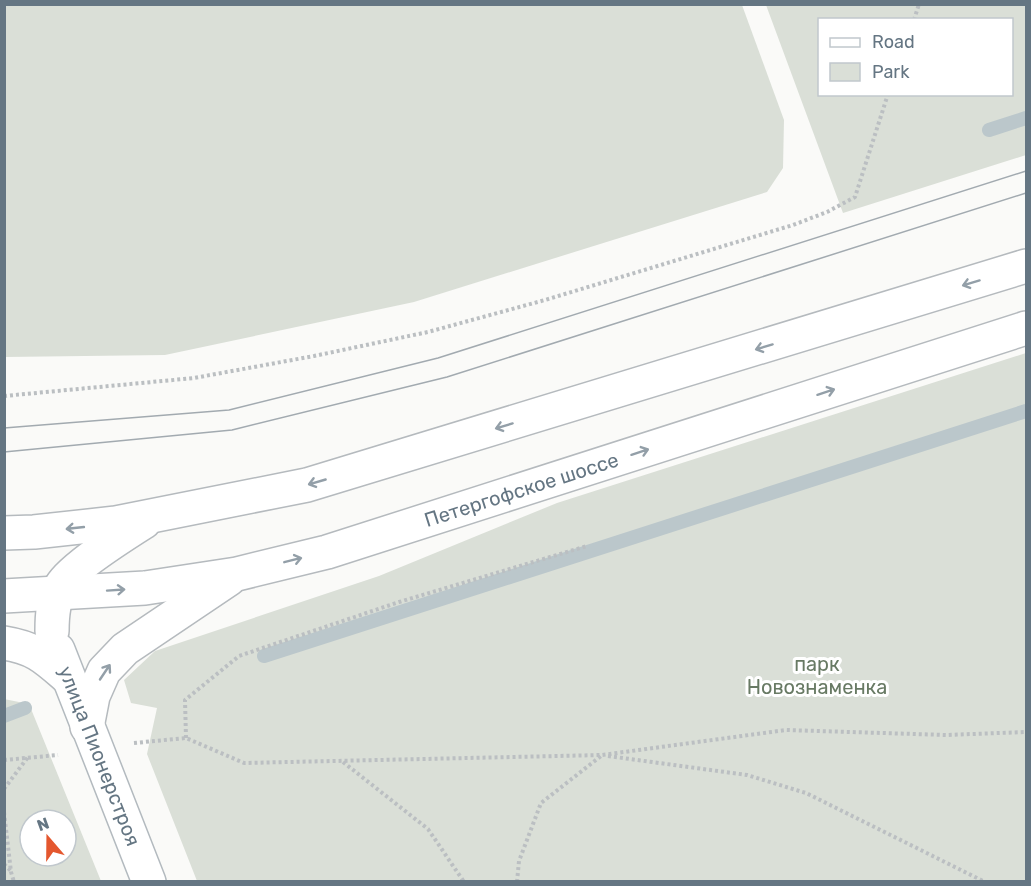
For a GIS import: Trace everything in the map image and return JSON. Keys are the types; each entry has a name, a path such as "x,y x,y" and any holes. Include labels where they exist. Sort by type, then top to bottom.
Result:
{"main road":[{"path":"4,532 34,532 116,523 307,485 1026,266"},
{"name":"Петергофское шоссе","path":"24,590 145,588 237,574 327,552 1026,328"},
{"path":"24,590 62,584 73,572 153,516"},
{"path":"87,727 93,696 104,671 125,650 237,574"},
{"name":"улица Пионерстроя","path":"24,590 53,605 52,632 67,677 149,882"},
{"path":"4,643 25,646 44,657 67,677"}],"path":[{"path":"4,396 194,378 428,332 544,300 793,225 827,212 855,197 887,96"},
{"path":"186,738 185,700 239,656 399,603 587,546"},
{"path":"152,741 186,738 244,763 602,755 786,730 946,735 1026,732"},
{"path":"4,760 65,754"},
{"path":"517,882 519,861 541,803 602,755 747,775 806,793 985,882"},
{"path":"4,789 28,757"},
{"path":"342,761 428,829 464,882"},
{"path":"4,812 14,882"},
{"path":"4,864 11,872"}],"green space":[{"path":"4,5 742,5 784,120 783,168 767,192 414,302 165,355 5,357"},
{"path":"766,5 1026,5 1026,155 843,213"},
{"name":"парк Новознаменка","path":"1026,353 1026,881 197,881 147,754 157,708 131,703 124,680 155,651 379,576 557,503"},
{"path":"4,699 29,704 71,808 18,808 18,868 78,868 78,824 101,881 5,881"}],"waterway":[{"path":"989,130 1026,118"},
{"path":"264,656 1026,411"},
{"path":"4,716 25,708"}],"tram line":[{"path":"4,428 229,410 438,358 1026,171"},
{"path":"4,452 232,430 447,377 1026,193"}]}
